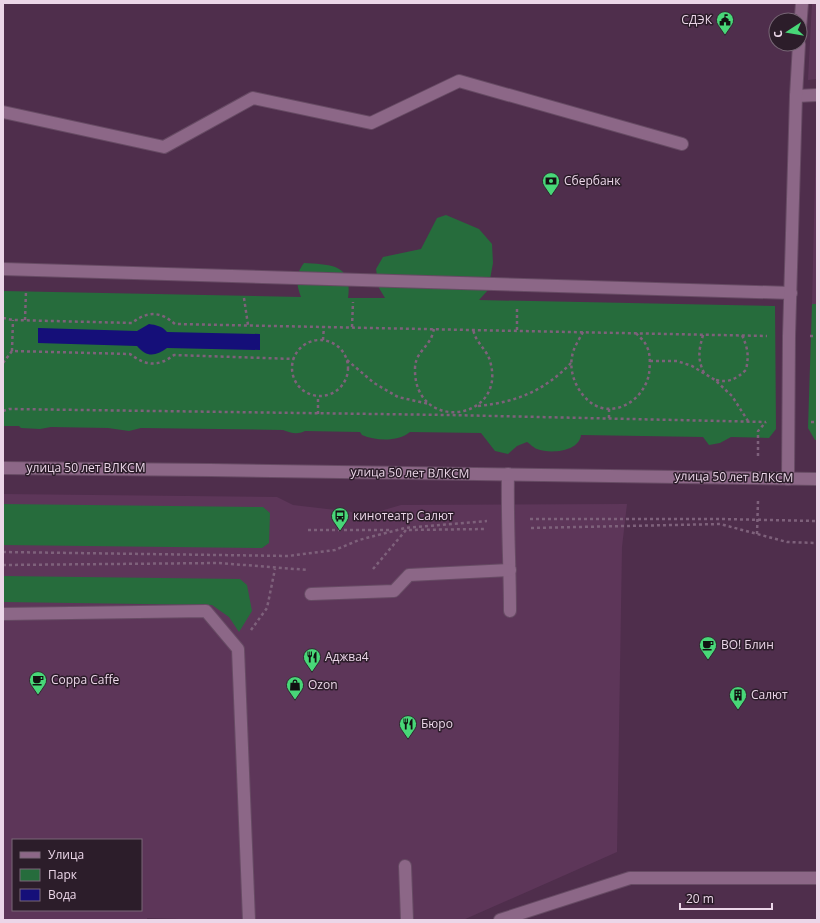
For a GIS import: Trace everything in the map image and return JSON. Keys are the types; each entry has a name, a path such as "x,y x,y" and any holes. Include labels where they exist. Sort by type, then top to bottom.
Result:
{"street":[{"path":"788,478 789,336 799,52"},
{"path":"3,112 164,146 253,98 371,123 459,81 682,144"},
{"path":"796,96 817,95"},
{"path":"3,269 791,293"},
{"name":"улица 50 лет ВЛКСМ","path":"3,468 817,479"},
{"path":"508,474 510,612"},
{"path":"311,594 394,590 409,575 510,570"},
{"path":"3,614 206,611 238,650 249,920"},
{"path":"404,866 407,920"},
{"path":"500,920 630,878 817,878"}],"path":[{"path":"26,270 26,320"},
{"path":"3,318 13,320 132,323 139,317 150,314 167,317 175,324 789,336"},
{"path":"3,363 12,351 13,320"},
{"path":"323,340 324,326"},
{"path":"434,329 430,340 420,352 415,367 415,383 422,397 434,407 449,414 465,412 477,406 507,402 527,395 544,386 561,373 571,362"},
{"path":"473,330 477,340 486,350 491,362 492,377 489,393 477,406"},
{"path":"583,332 572,355 571,362 576,383 583,394 601,408 609,409 628,405 643,390 648,381 650,361 646,345 636,333"},
{"path":"704,335 698,351 700,364 704,374"},
{"path":"650,361 677,361 692,366 715,380 723,382 732,381 746,370 748,348 742,335"},
{"path":"766,336 766,344"},
{"path":"323,340 335,344 344,352 348,364 347,377 341,387 330,394 318,396 306,392 297,383 293,372 294,359 300,348 311,341 323,340"},
{"path":"12,351 130,354 137,360 156,364 166,361 174,355 294,359"},
{"path":"346,359 374,383 398,397 430,404"},
{"path":"715,380 732,396 749,422"},
{"path":"318,396 318,414"},
{"path":"3,411 9,409 318,414 449,414 749,422 817,421"},
{"path":"609,409 609,418"},
{"path":"757,534 758,431 766,422"},
{"path":"3,552 288,556 335,550 359,540 405,528 508,524 758,520 817,521"},
{"path":"308,530 406,530 508,524 720,524 787,542 817,543"},
{"path":"369,574 406,530"},
{"path":"3,565 220,563 314,571"},
{"path":"238,650 267,608 275,568"}],"shaded area":[{"path":"812,3 817,3 817,79 808,80"},
{"path":"816,137 817,304 812,304"},
{"path":"3,494 277,497 293,505 370,514 401,505 627,504 622,547 617,852 463,920 210,920 147,918 147,920 3,920"}],"green space":[{"path":"446,215 479,229 492,244 493,263 488,290 479,300 775,306 776,429 769,438 731,437 720,443 709,445 703,437 581,435 579,441 575,445 563,450 543,451 527,442 517,446 508,454 495,451 481,433 410,432 399,438 387,440 368,437 362,435 360,432 305,431 291,433 283,430 141,428 129,431 108,428 51,427 40,429 21,428 19,426 3,426 3,291 301,297 297,279 299,271 304,263 323,264 338,268 347,278 349,287 348,298 385,298 379,288 376,269 383,257 421,249 437,218"},
{"path":"812,304 817,304 817,440 815,440 808,428"},
{"path":"3,504 263,507 270,513 269,543 262,548 3,545"},
{"path":"3,576 240,579 247,585 252,611 239,632 229,617 212,605 3,602"}],"water":[{"path":"149,324 161,327 167,332 260,334 260,350 167,348 159,353 148,354 137,346 38,343 38,328 137,331"}],"place":[{"name":"СДЭК","path":"725,35"},
{"name":"Сбербанк","path":"551,196"},
{"name":"кинотеатр Салют","path":"340,531"},
{"name":"ВО! Блин","path":"708,660"},
{"name":"Аджва4","path":"312,672"},
{"name":"Coppa Caffe","path":"38,695"},
{"name":"Ozon","path":"295,700"},
{"name":"Салют","path":"738,710"},
{"name":"Бюро","path":"408,739"}]}
